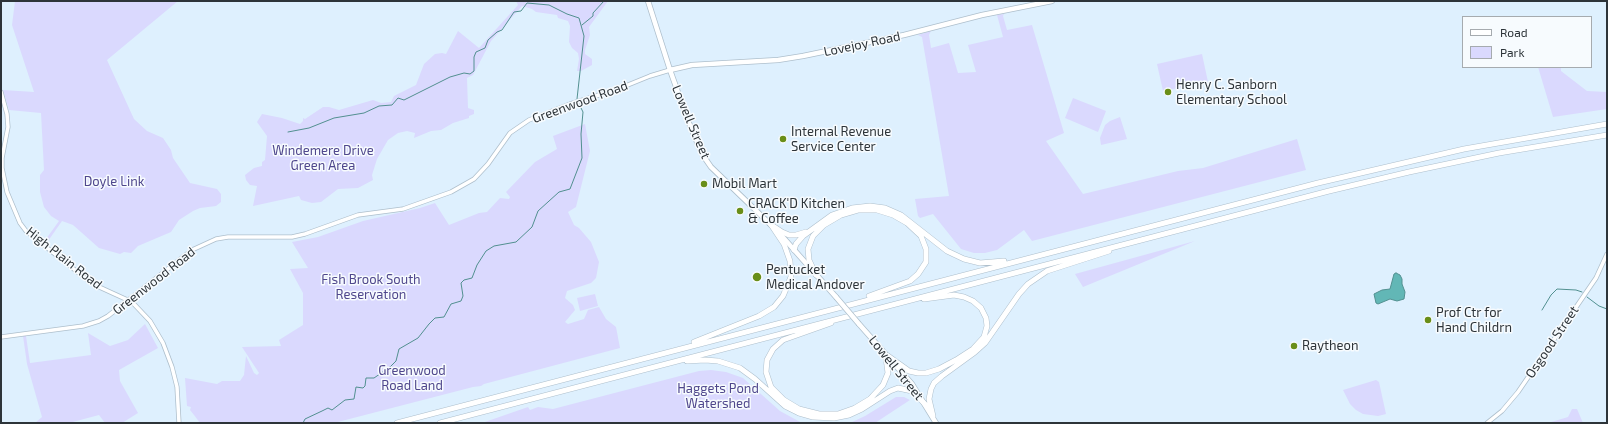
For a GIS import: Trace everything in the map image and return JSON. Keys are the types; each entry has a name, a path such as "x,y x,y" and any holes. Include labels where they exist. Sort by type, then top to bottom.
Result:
{"highway":[{"path":"397,423 1030,257 1383,167 1471,148 1607,124"},
{"path":"440,423 868,310 1409,172 1499,153 1607,135"},
{"path":"794,250 799,241 808,231 832,215 842,210 858,206 874,206 904,216 947,251 966,260 977,263 989,263 1030,257"},
{"path":"816,275 808,257 810,241 824,225 844,213 868,210 886,212 905,221 922,239 926,249 926,259 921,271 913,279 898,286 835,308"},
{"path":"770,223 782,232 789,235 796,235 808,231"},
{"path":"672,351 759,316 781,300 788,286 791,266 784,244 770,223"},
{"path":"933,416 929,399 934,383 985,343 1021,291 1032,280 1047,271 1146,238"},
{"path":"888,356 910,372 923,373 934,371 952,363 973,349 984,337 987,326 985,315 980,306 961,296 939,296 894,304"},
{"path":"868,310 796,335 781,342 773,349 769,356 766,366 767,379 771,387 780,396 800,409 823,415 845,412 867,402 885,382 888,373 888,366 886,358 878,345"},
{"path":"666,364 705,360 730,364 750,374 788,408 813,417 834,418 849,415 862,409 890,391 898,388 912,391 927,406"}],"main road":[{"name":"Lowell Street","path":"648,1 670,70 694,136 706,160 721,177 770,223 888,356 912,384 927,406 936,423"},
{"name":"Lovejoy Road","path":"670,70 692,65 778,60 803,56 904,35 982,15 1052,1"}],"street":[{"name":"Greenwood Road","path":"1,337 92,324 108,316 192,250 216,239 228,237 292,237 358,215 403,209 452,192 474,179 488,164 510,133 529,120 570,104 670,70"},
{"name":"High Plain Road","path":"1,92 7,114 8,127 2,158 2,168 7,192 20,223 26,231 85,278 97,286 132,302 150,321 163,343 172,367 177,387 179,423"},
{"name":"Osgood Street","path":"1487,423 1502,410 1518,392 1592,283 1607,254"}],"green space":[{"name":"Doyle Link","path":"15,1 178,1 107,60 134,119 147,131 163,138 171,150 173,158 190,183 217,189 221,194 221,202 216,206 200,208 193,211 179,220 171,232 138,246 131,253 124,252 120,254 99,248 73,225 62,221 48,241 48,244 42,240 46,239 59,221 51,216 44,207 40,192 40,175 44,170 41,113 9,110 3,90 34,92 12,25"},
{"name":"Windemere Drive Green Area","path":"516,1 608,1 589,27 590,35 585,54 592,59 592,65 581,71 577,71 579,59 578,53 572,48 569,42 570,26 568,21 558,18 557,15 536,12 522,6 491,41 473,75 467,78 468,108 474,110 474,114 469,116 469,118 453,123 441,130 431,131 414,138 415,133 407,131 398,133 388,140 377,159 372,175 373,180 358,188 338,189 321,202 312,203 301,200 299,196 253,206 257,186 250,185 246,180 245,175 254,168 262,166 262,162 265,160 267,136 257,122 262,114 282,118 300,124 303,121 303,118 305,119 323,107 339,110 373,100 381,103 391,102 394,96 416,85 424,64 435,54 446,54 458,31 479,48 518,5"},
{"path":"1004,14 1003,16 1007,30 1032,25 1064,133 1046,141 1083,194 1178,171 1203,168 1297,139 1306,170 1032,241 1024,230 997,250 985,253 974,253 961,249 933,214 920,218 918,216 915,199 949,196 922,37 918,35 931,31 929,35 931,48 949,43 958,73 976,72 968,45 1003,37 997,15"},
{"path":"1202,54 1208,82 1163,91 1157,64"},
{"path":"1538,68 1561,68 1561,71 1587,91 1607,92 1607,109 1553,117"},
{"path":"1073,98 1106,111 1098,132 1065,118"},
{"path":"1120,117 1127,139 1101,145 1100,138 1105,125"},
{"name":"Fish Brook South Reservation","path":"585,124 590,151 576,207 568,212 574,225 579,228 591,242 599,262 596,278 591,283 567,291 565,298 573,305 575,310 565,322 568,324 584,319 588,310 599,307 606,319 616,327 620,348 481,386 334,423 200,423 190,410 191,407 187,406 185,378 217,384 222,381 240,381 244,375 246,356 254,373 257,375 259,373 242,347 281,346 279,340 303,325 303,293 290,269 308,268 292,242 318,237 363,221 420,208 435,203 449,225 479,213 487,212 500,198 509,199 510,197 506,192 535,162 557,149 553,136"},
{"path":"1195,241 1083,287 1075,274"},
{"path":"595,294 598,306 580,311 577,298"},
{"path":"145,324 158,348 119,370 120,381 138,413 122,423 105,423 99,415 69,423 35,423 42,417 27,364 23,336 26,336 30,363 91,355 88,333 110,346 128,340"},
{"name":"Haggets Pond Watershed","path":"711,370 726,372 743,378 780,411 802,423 482,423 528,407 530,410 538,407 553,409 699,371"},
{"path":"1376,380 1379,382 1386,414 1378,416 1363,414 1350,404 1343,390"},
{"path":"896,397 904,397 910,400 875,423 850,423 865,416"},
{"path":"1572,409 1577,409 1583,423 1548,423 1568,417"}],"shaded area":[{"path":"1396,273 1400,275 1402,279 1405,292 1404,299 1397,301 1390,299 1378,304 1376,303 1374,294 1382,290 1390,289 1394,274"}],"waterway":[{"path":"582,25 593,16 593,13 604,1"},
{"path":"288,132 309,128 334,118 364,113 379,106 392,105 398,98 404,100 450,77 464,73 470,74 474,71 474,57 476,52 485,48 488,40 497,32 502,30 514,12 521,11 527,3 549,5 579,18 584,36 577,99"},
{"path":"303,423 305,419 328,408 332,410 345,400 354,399 356,387 363,388 365,386 366,378 374,378 390,367 396,361 399,349 418,338 435,318 444,317 451,304 461,301 463,296 461,283 464,280 472,278 477,265 486,251 494,246 516,242 532,227 538,211 559,192 570,189 582,158 581,134 583,112 579,104"},
{"path":"1542,310 1551,295 1557,289 1576,290 1582,292"},
{"path":"1587,297 1599,306 1607,309"}],"place":[{"name":"Henry C. Sanborn Elementary School","path":"1168,92"},
{"name":"Internal Revenue Service Center","path":"783,139"},
{"name":"Mobil Mart","path":"704,184"},
{"name":"CRACK'D Kitchen & Coffee","path":"740,211"},
{"name":"Pentucket Medical Andover","path":"757,277"},
{"name":"Prof Ctr for Hand Childrn","path":"1428,320"},
{"name":"Raytheon","path":"1294,346"}],"park label":[{"name":"Greenwood Road Land","path":"412,378"}]}
